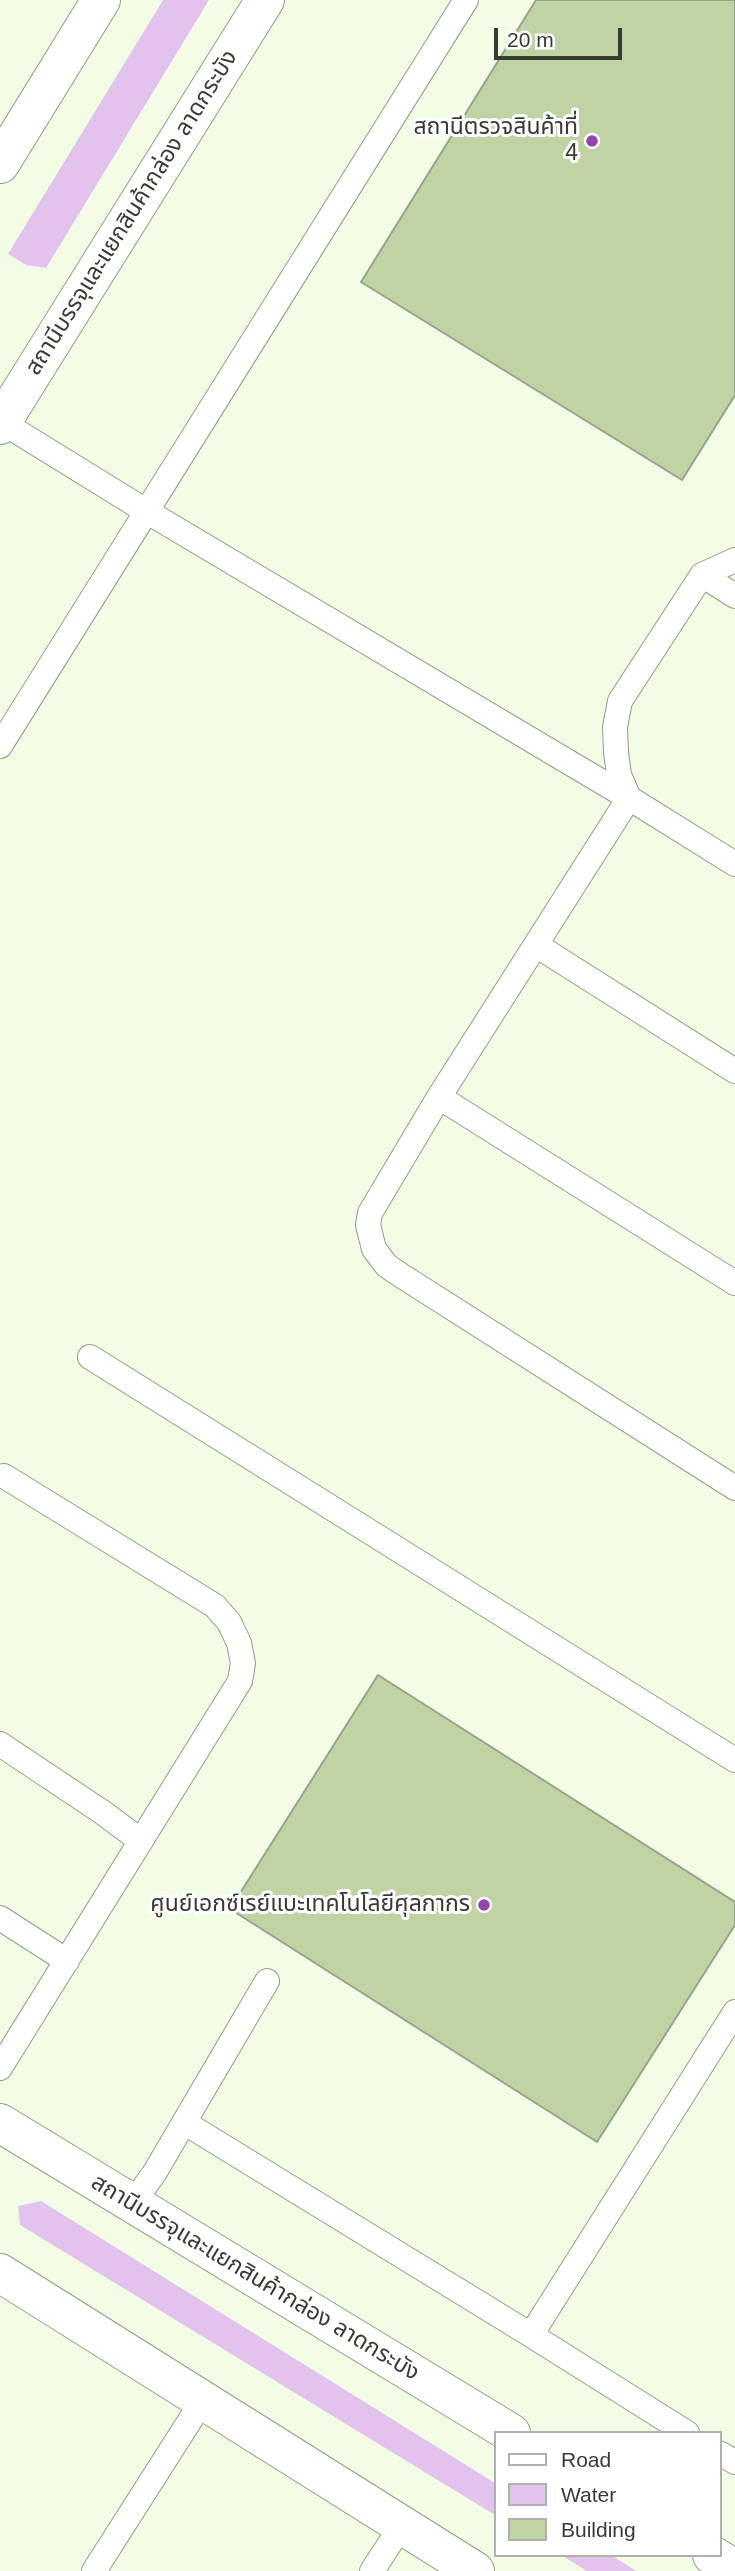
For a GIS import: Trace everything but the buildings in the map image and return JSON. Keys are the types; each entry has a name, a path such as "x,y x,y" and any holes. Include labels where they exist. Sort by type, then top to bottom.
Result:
{"street":[{"path":"0,164 101,0"},
{"name":"สถานีบรรจุและแยกสินค้ากล่อง ลาดกระบัง","path":"1,423 265,0"},
{"name":"สถานีบรรจุและแยกสินค้ากล่อง ลาดกระบัง","path":"0,2123 508,2431"},
{"path":"0,2273 475,2571"},
{"path":"715,2557 735,2569"}],"lane":[{"path":"0,746 466,0"},
{"path":"1,423 735,864"},
{"path":"629,798 619,775 616,752 615,727 620,701 702,575 735,560"},
{"path":"702,575 735,596"},
{"path":"629,798 439,1097 370,1213 369,1234 381,1259 402,1276 735,1488"},
{"path":"536,945 735,1071"},
{"path":"439,1097 735,1283"},
{"path":"89,1357 735,1760"},
{"path":"0,2068 240,1681 243,1663 239,1643 229,1622 215,1606 4,1476"},
{"path":"0,1744 141,1841"},
{"path":"0,1919 67,1961"},
{"path":"133,2203 155,2172 267,1981"},
{"path":"531,2335 735,2012"},
{"path":"184,2123 684,2431"},
{"path":"94,2571 203,2400"},
{"path":"372,2571 402,2525"}],"water":[{"path":"163,0 209,0 46,268 26,265 8,254"},
{"path":"41,2201 494,2482 494,2514 20,2225 18,2206"},
{"path":"564,2557 614,2557 636,2571 587,2571"}],"place":[{"name":"สถานีตรวจสินค้าที่ 4","path":"592,141"},
{"name":"ศูนย์เอกซ์เรย์แบะเทคโนโลยีศุลกากร","path":"484,1905"}]}
